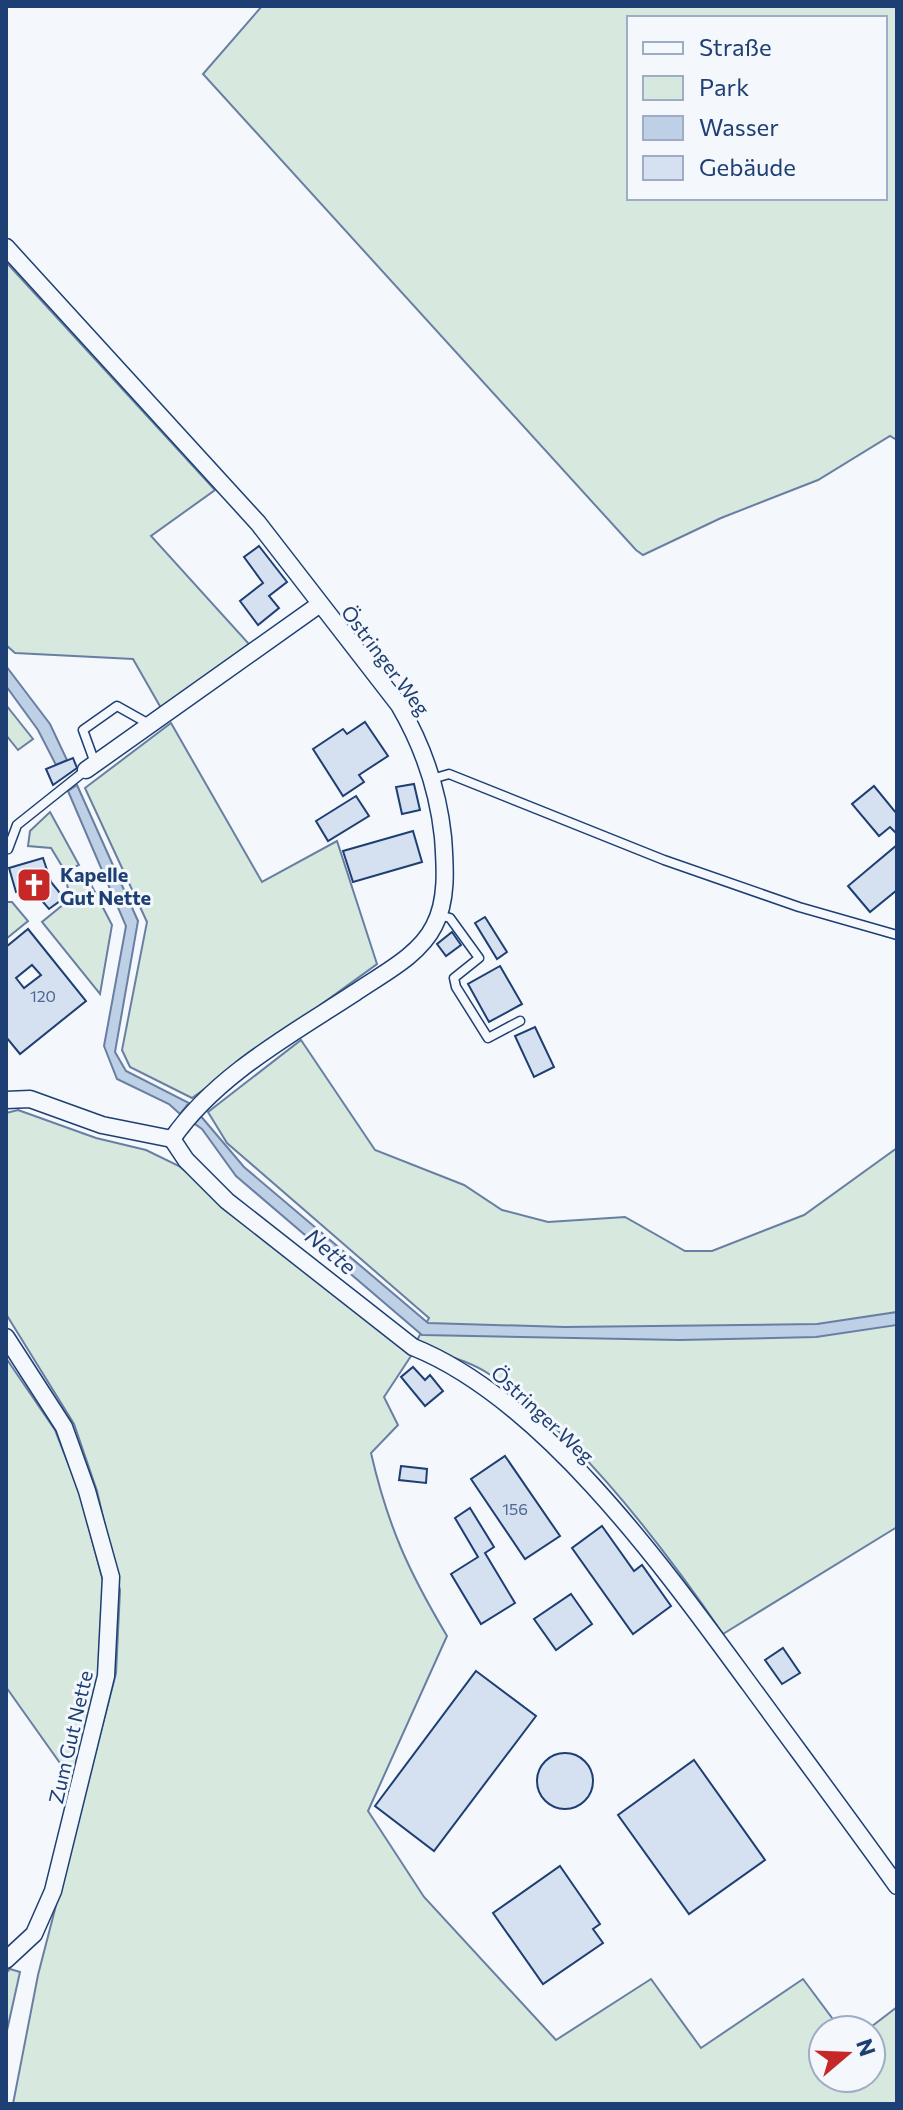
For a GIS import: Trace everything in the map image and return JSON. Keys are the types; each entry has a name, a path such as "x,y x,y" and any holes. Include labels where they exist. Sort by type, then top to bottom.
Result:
{"street":[{"name":"Östringer Weg","path":"6,247 224,484 399,705 416,734 441,816 445,861 439,914 425,938 397,965 272,1047 212,1095 176,1132 186,1160 227,1201 413,1347 447,1361 482,1382 555,1449 608,1504 671,1579 897,1886"},
{"name":"Östringer Weg","path":"91,767 320,604"},
{"path":"6,1100 30,1099 102,1125 176,1132"},
{"name":"Zum Gut Nette","path":"6,1337 64,1427 87,1491 111,1577 106,1676 53,1891 34,1934 6,1960"}],"lane":[{"path":"91,767 83,730 117,706 150,724"},
{"name":"Östringer Weg","path":"8,849 17,825 57,790 91,767"},
{"path":"432,779 449,774 664,860 799,907 897,935"},
{"path":"439,914 450,918 479,958 454,978 456,987 488,1038 520,1021"}],"green space":[{"path":"262,6 897,6 897,440 890,436 818,480 721,518 643,555 203,74"},
{"path":"6,262 215,490 151,536 249,644 161,708 133,659 15,653 6,645"},
{"path":"6,705 33,739 18,750 6,735"},
{"path":"171,723 262,882 337,841 377,964 192,1098 130,1067 122,1050 147,922 85,788"},
{"path":"50,812 79,865 65,871 51,848 28,846 30,831"},
{"path":"86,875 112,925 100,994 42,922 70,899 67,884"},
{"path":"6,902 12,902 28,921 6,939"},
{"path":"301,1040 375,1150 464,1185 502,1210 548,1222 625,1217 685,1251 712,1251 804,1215 897,1148 897,1527 723,1634 646,1529 554,1427 522,1398 481,1369 415,1344 429,1318 227,1143 208,1112"},
{"path":"18,1110 96,1138 146,1150 179,1166 411,1356 384,1397 398,1425 371,1453 401,1548 447,1636 368,1811 424,1897 556,2040 651,1979 701,2048 803,1979 829,2014 807,2014 807,2094 887,2094 887,2015 897,2007 897,2104 13,2104 38,1975 116,1673 120,1590 97,1491 74,1424 6,1314 6,1113"},
{"path":"6,1358 55,1430 80,1494 103,1581 98,1676 72,1780 6,1687"},
{"path":"10,1969 20,1972 6,2035 6,1973"}],"water":[{"path":"6,666 50,724 67,760 56,765 38,730 6,686"},
{"path":"77,785 138,921 115,1052 126,1071 189,1103 180,1114 169,1104 117,1079 104,1046 126,926 68,791"},
{"name":"Nette","path":"199,1114 244,1167 428,1323 565,1327 817,1324 897,1312 897,1325 816,1337 679,1340 422,1335 236,1176 202,1129 192,1122"}],"building":[{"path":"259,546 287,582 269,596 279,608 258,625 240,601 263,583 244,557"},
{"path":"365,722 388,756 359,775 364,782 343,796 313,749 343,729 347,734"},
{"path":"73,758 77,768 53,785 46,769"},
{"path":"414,784 420,810 402,814 396,787"},
{"path":"874,786 897,814 897,834 890,827 879,836 852,804"},
{"path":"356,796 369,816 328,841 316,821"},
{"path":"413,831 422,862 353,882 343,851"},
{"path":"897,845 897,890 870,912 848,886"},
{"name":"Kapelle Gut Nette","path":"43,858 51,882 64,898 49,909 31,888 16,892 9,868"},
{"path":"485,917 507,952 497,959 475,923"},
{"path":"28,929 86,1001 20,1054 6,1037 6,947","holes":["32,965 41,975 24,988 16,978"]},
{"path":"452,932 461,945 446,956 437,944"},
{"path":"500,966 522,1004 489,1022 468,984"},
{"path":"535,1027 554,1067 534,1077 515,1036"},
{"path":"413,1367 425,1380 430,1375 443,1391 425,1406 401,1377"},
{"path":"505,1456 560,1536 525,1559 471,1479"},
{"path":"401,1466 427,1469 426,1483 399,1480"},
{"path":"470,1508 494,1547 485,1553 515,1603 481,1624 451,1574 478,1557 455,1518"},
{"path":"602,1526 634,1571 642,1565 671,1606 633,1634 572,1548"},
{"path":"571,1594 592,1624 556,1650 534,1619"},
{"path":"783,1648 800,1673 782,1684 765,1660"},
{"path":"476,1671 536,1716 434,1851 375,1806"},
{"path":"565,1753 585,1761 593,1781 585,1801 565,1809 545,1801 537,1781 545,1761"},
{"path":"694,1760 765,1860 689,1914 618,1815"},
{"path":"560,1866 600,1924 593,1929 603,1943 543,1984 493,1913"}],"place":[{"name":"Kapelle Gut Nette","path":"34,885"}]}
